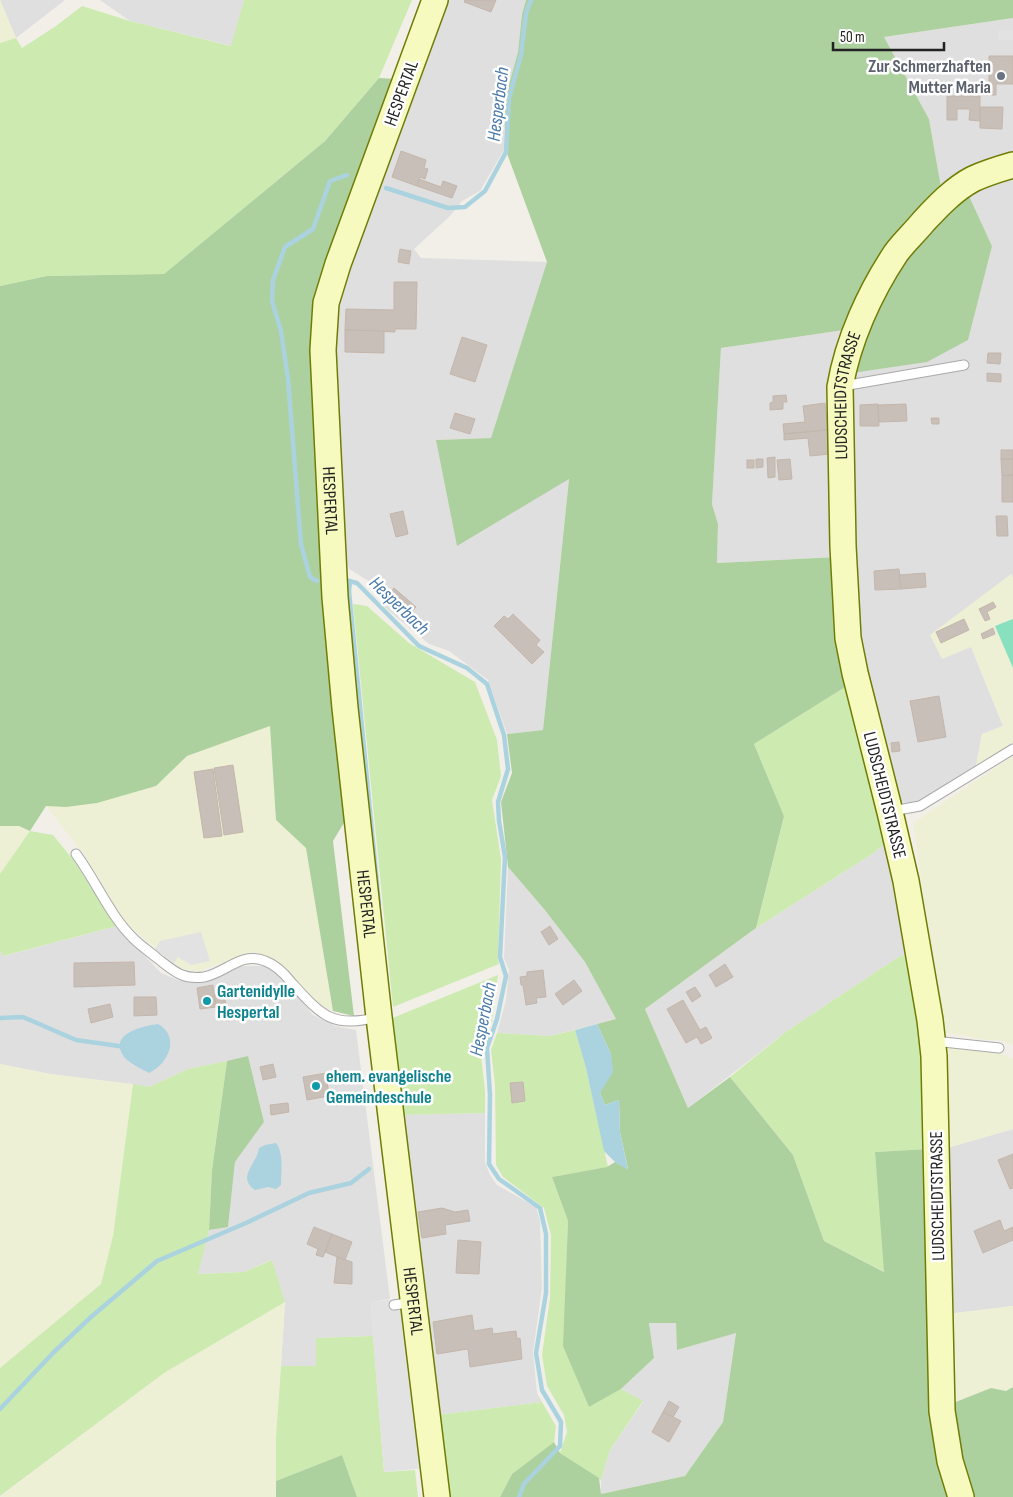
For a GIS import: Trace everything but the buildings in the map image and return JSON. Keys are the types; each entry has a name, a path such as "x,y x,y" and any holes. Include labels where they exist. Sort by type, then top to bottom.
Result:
{"main road":[{"name":"HESPERTAL","path":"436,0 338,264 326,303 323,350 334,597 378,1017 404,1303 437,1497"},
{"name":"LUDSCHEIDTSTRASSE","path":"961,1497 950,1461 942,1411 932,1041 906,881 848,638 843,546 840,387 847,359 865,310 897,252 935,209 953,193 973,180 997,169 1013,165"}],"lane":[{"path":"840,387 964,366"},
{"path":"890,812 920,806 1013,749"},
{"path":"76,854 90,873 118,920 134,939 180,975 190,978 207,976 239,960 252,958 265,960 281,970 314,1007 331,1018 342,1022 358,1022 378,1017"},
{"path":"932,1041 999,1048"}],"shaded area":[{"path":"0,0 65,0 16,38"},
{"path":"100,0 244,0 232,46 130,21"},
{"path":"443,0 526,0 522,14 518,52 505,99 505,148 480,191 462,201 450,216 414,249 421,258 548,262 491,438 436,440 569,478 543,730 507,734 488,680 449,651 429,644 382,605 384,603 372,583 349,569 343,546 333,336 340,284"},
{"path":"1013,18 1013,154 941,187 929,119 884,37"},
{"name":"Zur Schmerzhaften Mutter Maria","path":"998,30 1013,30 1013,40 998,40"},
{"path":"1013,175 1013,578 1011,574 971,647 1003,726 982,734 976,766 915,803 896,802 837,557 717,563 718,524 712,504 721,348 844,330 992,246 969,196 1003,177"},
{"path":"887,842 908,955 900,956 787,1031 688,1108 645,1009 756,928 872,854"},
{"path":"508,867 544,909 585,962 616,1019 550,1036 497,1033 506,1000 509,970 504,958"},
{"path":"117,926 161,973 180,981 195,981 244,966 267,966 280,975 313,1015 335,1026 356,1030 390,1299 371,1302 373,1336 316,1338 316,1366 281,1366 285,1302 271,1260 244,1272 197,1274 209,1230 228,1226 235,1162 264,1122 248,1057 188,1069 149,1087 50,1074 0,1064 0,950 4,956"},
{"path":"201,932 210,961 191,965 178,957 174,963 155,949 160,941"},
{"path":"485,1113 485,1162 490,1175 497,1185 536,1207 540,1221 542,1288 533,1352 537,1393 542,1402 437,1415 401,1115"},
{"path":"1013,1129 1013,1306 947,1314 947,1148"},
{"path":"405,1298 425,1468 384,1472 371,1302"},
{"path":"649,1323 676,1323 678,1350 736,1332 723,1422 685,1476 601,1494 601,1480 610,1450 643,1402 621,1389 654,1358"}],"green space":[{"path":"0,0 16,38 0,43"},
{"path":"244,0 412,0 379,78 325,141 164,274 47,276 0,286 0,43 16,38 22,48 82,6 130,21 231,46"},
{"path":"526,0 1013,0 1013,18 884,37 929,119 941,187 1003,177 969,196 992,246 968,340 927,362 852,373 844,330 721,348 712,504 718,524 717,563 837,557 850,684 754,744 784,816 756,928 645,1009 688,1108 730,1077 793,1155 824,1241 884,1272 875,1152 928,1149 933,1411 991,1388 1006,1391 1013,1387 1013,1497 500,1497 512,1474 554,1442 560,1453 599,1478 601,1494 685,1476 723,1422 736,1333 677,1350 676,1323 649,1323 654,1358 621,1389 589,1407 563,1346 568,1221 552,1177 607,1167 615,1162 628,1169 620,1132 619,1100 605,1105 600,1093 611,1054 597,1024 616,1019 585,962 544,909 508,867 501,802 512,773 507,734 543,730 569,479 457,546 436,440 491,438 547,262 505,148 505,99 518,52 522,14"},
{"path":"379,78 397,79 316,313 322,595 348,816 333,841 354,1016 333,1011 306,848 276,820 270,726 187,756 156,786 97,803 66,807 46,806 30,831 19,826 0,826 0,286 47,276 164,274 325,141"},
{"path":"1011,574 1013,578 1013,743 976,766 982,734 1003,726 971,647 942,659 930,635"},
{"path":"353,604 367,606 409,643 475,682 497,740 501,776 492,800 501,859 499,964 393,1007"},
{"path":"1013,619 1013,668 995,626"},
{"path":"850,684 887,842 872,854 756,928 784,816 754,744"},
{"path":"270,726 276,820 306,848 333,1011 315,1003 281,965 270,957 253,952 197,972 179,968 122,920 85,856 46,806 66,807 156,786 187,756"},
{"path":"1013,756 1013,1045 999,1040 985,1040 943,1032 913,823"},
{"path":"0,826 19,826 30,831 0,874"},
{"path":"30,831 53,835 75,862 117,926 3,956 0,950 0,874"},
{"path":"908,955 923,1043 928,1149 875,1152 885,1272 824,1241 793,1155 730,1077 787,1031 900,956"},
{"path":"498,975 492,1021 480,1047 485,1090 485,1113 401,1115 390,1019"},
{"path":"575,1030 586,1068 608,1167 552,1177 568,1221 564,1346 589,1407 621,1389 643,1401 610,1450 601,1480 560,1453 567,1432 564,1415 547,1386 542,1355 550,1298 551,1235 544,1208 503,1177 496,1165 495,1085 491,1050 497,1033 550,1036"},
{"path":"941,1047 998,1052 1013,1059 1013,1129 947,1148"},
{"path":"248,1056 264,1122 235,1162 228,1227 209,1230 212,1170 227,1061"},
{"path":"227,1061 212,1170 209,1230 198,1274 244,1272 272,1260 285,1302 164,1373 0,1496 0,1368 101,1284 113,1236 133,1084 149,1087 188,1069"},
{"path":"0,1064 50,1074 133,1084 113,1236 101,1284 0,1368"},
{"path":"285,1302 276,1437 276,1497 0,1497 164,1373"},
{"path":"1013,1306 1013,1387 1006,1391 991,1388 950,1404 947,1314"},
{"path":"373,1336 384,1472 415,1470 418,1497 357,1497 342,1455 276,1481 276,1437 281,1366 316,1366 316,1338"},
{"path":"542,1402 556,1426 554,1442 512,1474 500,1497 448,1497 437,1415"},
{"path":"342,1455 357,1497 276,1497 276,1481"}],"water":[{"path":"158,1024 165,1029 169,1036 169,1050 162,1063 149,1073 125,1058 120,1050 120,1043 123,1037 136,1029"},
{"path":"597,1024 611,1054 613,1072 600,1093 605,1105 619,1100 620,1132 628,1170 615,1162 604,1151 586,1068 575,1030"},
{"path":"276,1143 281,1157 281,1185 276,1189 268,1187 255,1190 247,1180 249,1170 259,1148"}],"waterway":[{"name":"Hesperbach","path":"386,188 448,208 465,207 485,191 506,152 509,98 521,55 526,13 531,0"},
{"name":"Hesperbach","path":"317,581 310,577 301,544 288,379 281,331 272,301 273,280 285,247 313,229 330,181 347,175"},
{"name":"Hesperbach","path":"345,580 357,583 419,646 467,668 487,684 504,735 508,769 498,802 505,857 500,957 506,976 497,1019 487,1048 490,1095 489,1164 499,1179 540,1208 546,1234 546,1293 536,1353 542,1390 561,1422 560,1446 524,1484 519,1497"},
{"path":"350,581 349,591 379,905"},
{"path":"0,1018 23,1017 76,1040 126,1047"},
{"path":"0,1409 54,1352 91,1317 157,1261 246,1223 309,1193 351,1183 369,1169"}],"place":[{"name":"Zur Schmerzhaften Mutter Maria","path":"1001,76"},
{"name":"Gartenidylle Hespertal","path":"207,1001"},
{"name":"ehem. evangelische Gemeindeschule","path":"316,1086"}]}
